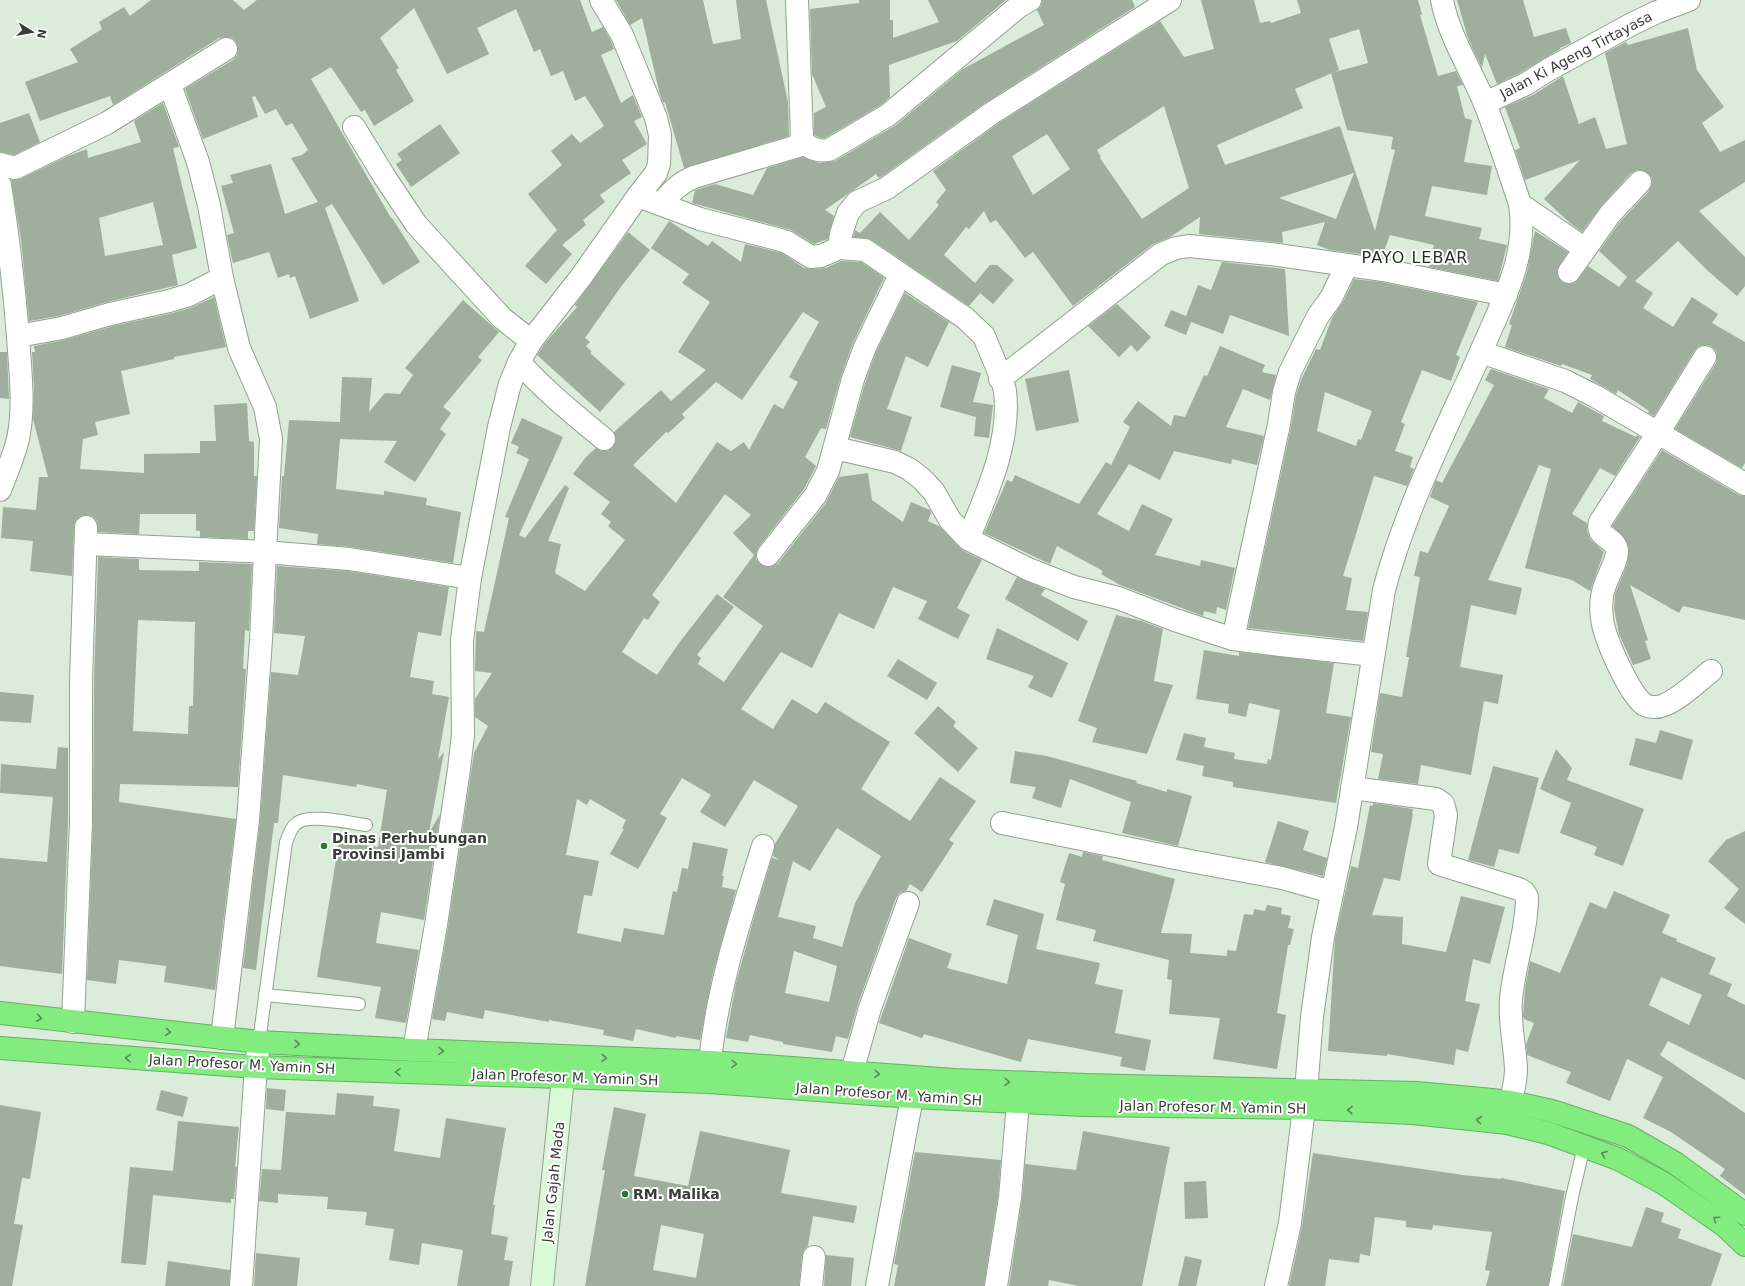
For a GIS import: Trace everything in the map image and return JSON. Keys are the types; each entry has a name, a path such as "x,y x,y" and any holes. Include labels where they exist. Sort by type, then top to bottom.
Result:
{"highway":[{"name":"Jalan Profesor M. Yamin SH","path":"0,1014 259,1042 710,1062 954,1080 1085,1095 1305,1100 1416,1093 1511,1102 1552,1111 1628,1136 1675,1163 1743,1209"},
{"name":"Jalan Profesor M. Yamin SH","path":"0,1048 256,1067 709,1082 912,1097 1018,1102 1085,1095"},
{"name":"Jalan Profesor M. Yamin SH","path":"1305,1100 1507,1123 1548,1133 1618,1159 1663,1182 1725,1226 1745,1245"}],"main road":[{"name":"Jalan Gajah Mada","path":"542,1286 565,1056"}],"street":[{"path":"414,1050 436,925 459,769 463,727 462,640 470,578 499,427 510,384 531,341 581,277 656,173 660,151 660,135 656,118 625,43 601,0"},
{"path":"661,204 674,189 683,182 694,177 796,148 801,141 797,0"},
{"path":"801,141 815,150 829,150 888,115 1012,12 1030,0"},
{"path":"839,248 841,234 848,213 857,202 887,188 992,113 1170,0"},
{"path":"1276,1286 1290,1223 1305,1100 1312,1017 1323,937 1344,839 1384,590 1393,555 1421,483 1482,352 1506,295 1521,248 1522,216 1520,204 1485,103 1460,51 1442,0"},
{"name":"Jalan Ki Ageng Tirtayasa","path":"1485,103 1526,84 1548,70 1632,24 1657,12 1689,0"},
{"path":"0,164 15,168 107,123 226,49"},
{"path":"170,85 200,169 209,205 222,278 240,348 252,379 262,397 269,421 271,439 261,640 248,820 222,1038"},
{"path":"354,127 416,224 478,294 502,318 531,341"},
{"path":"1568,272 1610,214 1640,182"},
{"path":"0,185 6,223 11,323 21,369 21,414 18,439 0,490"},
{"path":"638,196 700,218 787,242 811,257 821,256 839,248 865,250 965,318 979,330 984,336 1004,390 1005,404 1003,438 988,489 968,539"},
{"path":"1520,204 1584,249"},
{"path":"1000,379 1161,254 1176,248 1189,246 1347,265 1425,278 1506,295"},
{"path":"1234,639 1286,385 1300,351 1318,316 1331,298 1347,265"},
{"path":"768,555 815,496 828,471 835,448 839,427 860,360 881,312 900,275"},
{"path":"11,323 62,328 110,314 189,295 222,278"},
{"path":"1482,352 1565,382 1594,396 1745,484"},
{"path":"1705,357 1600,522 1599,532 1614,544 1617,550 1616,557 1603,586 1602,618 1610,645 1630,686 1642,704 1654,707 1670,702 1711,671"},
{"path":"520,362 556,399 604,439"},
{"path":"835,448 895,462 909,469 922,479 934,492 950,520 968,539 1028,569 1074,587 1118,598 1175,620 1234,639 1280,646 1374,655"},
{"path":"73,1022 81,822 81,681 86,536 349,559 470,578"},
{"path":"1352,788 1436,799 1443,804 1446,815 1439,864 1519,889 1524,892 1527,897 1523,940 1513,976 1511,1001 1516,1068 1511,1102"},
{"path":"1002,822 1176,859 1333,888"},
{"path":"710,1062 718,1007 735,934 763,846"},
{"path":"852,1072 870,1008 908,903"},
{"path":"241,1286 259,1042"},
{"path":"877,1286 912,1097"},
{"path":"996,1286 1010,1198 1018,1102"},
{"path":"811,1286 814,1257"}],"lane":[{"path":"259,1042 286,842 290,830 298,821 305,819 321,819 366,825"},
{"path":"265,995 359,1004"},
{"path":"1555,1286 1572,1197 1584,1146"}],"building":[{"path":"151,0 233,0 244,10 257,0 580,0 592,32 603,27 611,41 614,49 601,55 621,103 633,95 642,117 634,121 647,144 622,160 631,173 600,195 605,202 583,220 586,225 562,245 572,254 546,284 525,266 557,230 528,194 562,165 551,151 572,134 580,143 604,126 585,96 575,101 563,71 551,76 540,49 534,52 516,9 477,28 489,54 447,74 414,8 380,38 399,68 396,70 414,101 374,126 365,110 361,112 331,67 311,79 391,218 420,262 383,285 332,204 325,208 359,301 310,319 295,276 290,278 289,274 278,278 269,252 233,263 227,235 234,233 221,186 233,183 230,175 271,164 285,214 318,202 291,158 302,155 308,150 292,123 286,126 276,109 265,114 255,96 252,97 258,117 203,139 185,89 233,60 237,55 238,48 236,42 232,38 219,38 113,105 110,96 40,121 25,82 78,62 70,49 102,29 99,22 124,7 130,16"},
{"path":"616,0 703,0 713,44 741,39 736,0 766,0 788,102 789,136 684,168 665,102 663,103 659,91 642,18 630,25"},
{"path":"859,0 890,0 890,20 893,20 893,38 939,22 928,0 1006,0 957,41 889,65 890,97 881,105 825,138 820,138 814,135 814,113 826,107 812,74 810,9 859,3"},
{"path":"1042,0 1132,0 1135,7 985,103 881,177 879,178 876,174 825,210 834,216 828,239 814,244 791,230 692,203 695,190 715,184 753,195 767,168 803,157 819,163 835,161 896,125 963,69 1044,25 1037,10 1041,6"},
{"path":"1201,0 1254,0 1260,23 1270,21 1271,23 1301,13 1297,0 1418,0 1422,14 1420,15 1438,76 1456,71 1463,85 1457,86 1465,118 1472,120 1464,162 1492,166 1487,195 1432,186 1425,216 1482,228 1479,239 1507,245 1498,281 1429,267 1434,245 1390,235 1382,257 1330,250 1317,245 1325,222 1282,232 1283,243 1199,234 1200,217 1170,237 1153,244 1073,306 1033,252 1025,258 996,220 990,223 984,211 969,229 966,227 944,255 975,283 990,265 997,265 1014,280 993,304 980,293 969,306 872,240 853,237 855,230 860,233 880,212 909,240 939,205 936,202 946,190 933,171 999,123 1160,21 1184,57 1214,49","holes":["1359,29 1368,63 1334,72 1339,70 1329,39","1331,73 1347,130 1393,137 1391,149 1395,150 1375,231 1340,126 1225,165 1217,145 1303,108 1295,89","1164,106 1189,188 1142,219 1100,158 1101,157 1097,150","1047,134 1070,169 1033,195 1012,156","1354,173 1336,219 1279,198"]},
{"path":"1457,0 1523,0 1534,37 1566,28 1571,43 1560,48 1520,73 1497,84 1485,54 1482,68 1472,47"},
{"path":"1688,28 1697,70 1724,107 1702,123 1720,152 1745,140 1745,182 1699,211 1745,257 1745,286 1737,296 1708,271 1678,241 1635,281 1653,293 1643,308 1673,327 1692,297 1718,314 1712,323 1745,342 1745,463 1742,468 1675,429 1716,363 1716,351 1711,346 1699,346 1695,350 1654,416 1618,390 1616,394 1590,379 1592,375 1562,364 1561,366 1505,347 1512,325 1509,324 1527,272 1535,231 1568,252 1557,270 1558,277 1562,282 1568,284 1575,283 1588,266 1619,287 1627,277 1599,251 1620,222 1649,191 1652,184 1652,178 1648,173 1642,170 1637,170 1631,173 1601,206 1582,232 1544,199 1580,160 1525,180 1515,150 1520,148 1505,107 1533,95 1563,76 1579,124 1595,117 1606,149 1627,144 1605,53 1626,42 1628,45"},
{"path":"163,103 179,147 173,148 197,248 172,255 178,285 107,302 59,316 29,321 21,240 11,180 20,179 68,156 87,149 88,158 141,142 134,121","holes":["153,202 163,245 105,256 99,218"]},
{"path":"29,113 40,142 14,155 0,152 0,123"},
{"path":"440,124 460,153 411,187 396,164 402,160 397,154"},
{"path":"669,221 708,246 712,241 741,262 745,244 782,253 804,268 826,268 841,261 861,262 884,278 853,343 841,376 826,429 821,428 805,457 816,466 804,489 758,548 756,559 760,564 767,567 778,563 825,504 839,477 868,473 872,500 903,522 911,502 930,510 931,513 928,521 939,526 962,550 982,560 957,608 970,615 958,639 918,619 927,601 893,587 874,629 839,613 812,668 781,652 741,709 773,729 792,699 817,714 825,702 890,742 861,789 910,821 940,777 976,801 949,840 954,843 922,892 910,884 906,891 900,893 896,898 858,1004 848,1039 836,1036 832,1052 783,1044 783,1042 750,1035 748,1042 726,1038 736,983 758,903 772,858 779,860 773,856 775,844 798,806 754,780 725,827 700,812 711,795 682,778 660,814 667,818 638,869 610,854 624,829 622,828 626,820 590,799 587,805 577,799 566,855 599,861 592,896 584,895 577,933 621,942 624,928 664,935 673,891 677,892 682,868 688,869 693,842 728,849 722,876 724,876 722,887 736,890 712,977 700,1040 676,1036 676,1038 636,1029 633,1041 603,1035 604,1030 549,1020 549,1022 485,1010 483,1019 447,1012 445,1021 432,1019 448,927 474,753 488,726 475,717 475,699 492,673 475,671 476,631 484,632 509,518 505,517 529,459 516,453 519,447 511,443 522,418 563,437 519,535 525,538 565,485 569,488 548,541 561,544 555,573 585,591 625,540 608,526 611,522 601,514 610,502 573,474 586,457 596,448 602,451 608,451 613,447 616,441 614,432 661,390 671,401 706,370 678,352 710,302 682,283 689,274 651,248","holes":["803,312 819,322 789,377 798,382 783,409 774,404 749,450 744,442 731,451 717,442 676,503 633,465 666,432 668,433 685,418 682,414 716,382 742,400","725,494 751,515 733,533 754,555 723,597 763,626 724,682 698,664 701,658 697,655 734,607 717,594 679,643 657,675 622,652 644,618 648,620 660,602 652,595","837,828 881,856 855,903 842,947 813,938 816,926 778,917 793,861 810,871","794,951 837,966 829,1002 785,993"]},
{"path":"628,232 650,250 620,288 585,338 590,342 586,346 592,352 590,353 625,384 600,412 537,355 545,343 577,307 575,305"},
{"path":"1222,262 1285,269 1289,336 1230,315 1223,334 1191,322 1186,335 1164,326 1171,310 1186,316 1198,285 1211,290"},
{"path":"1354,279 1381,282 1478,302 1456,355 1460,357 1451,381 1422,370 1401,422 1405,424 1395,451 1413,457 1410,467 1414,469 1407,486 1374,476 1343,576 1352,578 1346,610 1368,612 1363,641 1248,628 1291,427 1296,395 1301,380 1316,349 1320,350 1332,318 1344,300","holes":["1325,392 1372,411 1361,440 1358,439 1356,446 1317,431"]},
{"path":"905,293 949,322 928,367 906,356 887,409 912,417 901,451 850,437 865,383 876,352"},
{"path":"214,297 226,347 174,357 174,359 121,371 130,414 95,422 98,435 83,439 80,469 144,473 144,454 200,453 200,441 216,441 214,405 247,403 249,441 254,442 254,476 257,476 254,531 248,531 248,539 200,537 200,531 196,531 196,514 140,514 139,534 98,532 97,521 92,516 80,516 76,520 74,526 72,576 30,571 33,541 1,538 3,507 36,510 39,477 48,477 33,419 34,387 32,352 35,352 34,346 64,340 113,326 173,313 193,307"},
{"path":"463,300 499,332 478,357 482,360 443,407 451,413 440,429 446,434 415,482 384,462 397,441 340,439 336,489 384,495 384,491 427,498 426,505 461,512 453,563 351,547 317,544 318,534 279,528 282,476 284,476 289,420 340,422 342,377 372,378 369,412 385,393 400,394 413,375 405,368"},
{"path":"1117,304 1151,337 1137,352 1131,345 1119,357 1088,326"},
{"path":"1220,346 1265,365 1262,372 1276,375 1270,400 1243,389 1226,427 1264,436 1257,465 1232,459 1231,464 1174,451 1160,480 1129,464 1097,514 1129,531 1142,504 1173,519 1155,555 1200,566 1201,560 1235,568 1226,610 1217,607 1216,614 1204,611 1203,616 1120,585 1101,574 1103,571 1057,546 1050,564 984,533 1007,480 1012,482 1015,475 1079,504 1106,462 1111,465 1130,427 1123,422 1138,401 1171,426 1174,415 1185,417 1204,375 1207,376"},
{"path":"0,352 7,352 9,399 0,398"},
{"path":"952,365 981,373 973,402 993,405 989,438 974,436 976,417 940,407"},
{"path":"1491,369 1549,389 1544,398 1572,413 1578,402 1604,416 1602,421 1636,437 1637,435 1640,437 1615,476 1600,468 1572,514 1587,523 1587,531 1590,539 1604,552 1590,591 1572,580 1525,568 1551,469 1539,465 1488,580 1522,588 1516,615 1471,605 1460,667 1503,675 1498,704 1484,701 1471,775 1421,765 1418,784 1378,779 1383,754 1371,752 1380,693 1402,697 1409,657 1406,657 1420,577 1414,576 1420,551 1428,553 1449,506 1430,497 1436,480 1442,483 1494,385 1485,380"},
{"path":"1069,370 1079,422 1036,431 1025,379"},
{"path":"1662,450 1739,495 1745,496 1745,620 1683,606 1679,613 1630,585 1648,640 1645,641 1651,659 1633,665 1619,634 1614,609 1615,594 1627,564 1629,548 1623,536 1612,526"},
{"path":"98,557 139,559 139,570 199,571 199,562 252,564 249,631 245,630 243,669 246,669 238,787 120,784 119,802 236,819 215,990 164,982 166,966 119,960 116,984 87,980 93,822 94,681","holes":["138,620 195,622 193,706 189,706 188,734 133,731"]},
{"path":"277,566 348,571 449,587 441,636 418,632 410,677 434,681 432,694 449,697 438,759 444,752 429,833 440,814 424,920 381,912 376,943 419,950 406,1023 375,1018 381,987 317,977 339,841 378,847 387,790 357,784 356,787 283,775 278,823 274,823 256,970 243,968 260,821 271,672 298,675 305,636 274,633"},
{"path":"1017,577 1045,589 1041,595 1088,621 1078,641 1005,599"},
{"path":"1116,615 1142,621 1163,629 1154,681 1173,685 1147,754 1092,742 1097,728 1078,721"},
{"path":"997,628 1068,663 1052,698 1028,687 1034,676 986,659"},
{"path":"1204,650 1239,656 1239,652 1334,663 1326,713 1351,717 1336,803 1233,787 1233,782 1202,776 1204,766 1176,760 1184,733 1206,738 1204,747 1235,753 1234,759 1267,764 1268,759 1271,760 1280,710 1249,703 1246,717 1228,713 1229,704 1196,699"},
{"path":"898,659 937,683 927,700 887,676"},
{"path":"0,692 34,695 31,723 0,721"},
{"path":"938,706 956,722 953,726 978,748 958,772 914,733"},
{"path":"1660,730 1693,740 1682,780 1629,765 1636,738 1656,743"},
{"path":"58,747 68,748 68,822 62,974 0,966 0,858 47,862 53,797 0,793 1,764 56,769"},
{"path":"1556,749 1572,768 1567,780 1644,809 1623,866 1594,855 1597,847 1560,833 1571,803 1540,789"},
{"path":"1015,751 1047,756 1137,781 1136,783 1167,792 1167,789 1192,796 1178,846 1122,833 1131,802 1070,779 1061,808 1032,798 1036,787 1010,783"},
{"path":"1493,766 1539,778 1519,854 1499,849 1494,867 1468,860"},
{"path":"1373,803 1413,809 1400,881 1384,878 1372,915 1403,917 1402,944 1446,952 1461,896 1505,907 1490,964 1473,959 1465,1001 1480,1004 1468,1052 1456,1049 1454,1065 1387,1054 1387,1056 1328,1051 1335,939 1351,866 1358,868 1370,805 1373,806"},
{"path":"1278,821 1309,831 1303,850 1327,858 1323,876 1265,862"},
{"path":"1745,831 1745,924 1724,908 1739,889 1708,861 1726,840"},
{"path":"1083,852 1103,856 1102,860 1175,879 1161,933 1192,934 1190,953 1227,956 1227,950 1236,951 1244,914 1253,915 1254,909 1265,911 1267,905 1282,908 1281,914 1291,916 1288,928 1294,929 1290,945 1288,945 1277,1013 1286,1015 1277,1069 1213,1059 1220,1018 1169,1014 1172,980 1167,979 1169,960 1093,941 1096,930 1056,920 1065,884 1060,882 1069,853 1082,857"},
{"path":"1614,891 1670,915 1662,933 1677,939 1676,941 1716,958 1709,974 1732,984 1727,996 1745,1005 1745,1080 1668,1041 1660,1055 1745,1113 1745,1195 1720,1176 1725,1169 1671,1132 1643,1118 1663,1077 1627,1059 1610,1101 1566,1083 1571,1072 1527,1055 1526,1044 1534,1023 1524,1019 1523,1016 1525,988 1530,961 1560,973 1590,902 1606,909","holes":["1661,977 1702,995 1689,1025 1649,1005"]},
{"path":"994,899 1044,914 1036,949 1100,963 1095,984 1123,990 1115,1033 1151,1040 1145,1071 1120,1066 1122,1057 1028,1039 1021,1062 924,1034 922,1038 879,1023 909,938 952,954 947,968 1007,984 1018,935 986,925"},
{"path":"267,1088 286,1090 284,1111 266,1109"},
{"path":"161,1090 188,1097 183,1117 156,1110"},
{"path":"337,1093 374,1096 373,1106 400,1109 394,1151 440,1158 446,1118 506,1128 493,1205 495,1205 491,1234 508,1237 504,1260 513,1261 509,1286 457,1286 463,1250 422,1243 419,1265 389,1260 394,1229 365,1225 367,1212 327,1209 328,1197 278,1194 278,1203 259,1201 262,1169 281,1170 286,1112 335,1115"},
{"path":"0,1105 41,1112 30,1179 22,1178 14,1224 23,1225 12,1286 0,1286"},
{"path":"614,1107 646,1114 634,1176 688,1186 700,1131 790,1150 781,1193 857,1206 854,1223 813,1216 808,1246 804,1250 802,1256 799,1286 585,1286 605,1170 602,1170","holes":["661,1225 704,1234 696,1278 653,1270"]},
{"path":"178,1121 239,1127 235,1166 237,1167 234,1199 231,1199 231,1203 153,1195 146,1265 121,1263 130,1167 173,1171"},
{"path":"1083,1131 1170,1147 1142,1286 1079,1286 1049,1280 1048,1286 1009,1286 1022,1200 1025,1164 1076,1170"},
{"path":"915,1152 1001,1160 998,1196 984,1286 894,1286 898,1265 894,1264"},
{"path":"1313,1153 1463,1175 1501,1178 1565,1191 1548,1286 1486,1286 1490,1271 1485,1270 1492,1232 1433,1225 1432,1230 1406,1227 1406,1221 1375,1217 1370,1256 1360,1254 1359,1263 1329,1259 1325,1286 1289,1286 1302,1226"},
{"path":"1206,1181 1208,1218 1185,1219 1184,1182"},
{"path":"1646,1207 1664,1213 1661,1222 1681,1229 1678,1238 1722,1254 1711,1286 1563,1286 1573,1234 1632,1247"},
{"path":"256,1253 300,1258 297,1286 254,1286"},
{"path":"826,1255 854,1258 851,1286 824,1286"},
{"path":"1185,1256 1202,1260 1196,1286 1178,1286"},
{"path":"168,1261 230,1270 229,1286 165,1286"}],"place":[{"name":"Dinas Perhubungan Provinsi Jambi","path":"324,846"},
{"name":"RM. Malika","path":"625,1194"}],"district":[{"name":"PAYO LEBAR","path":"1415,257"}]}
